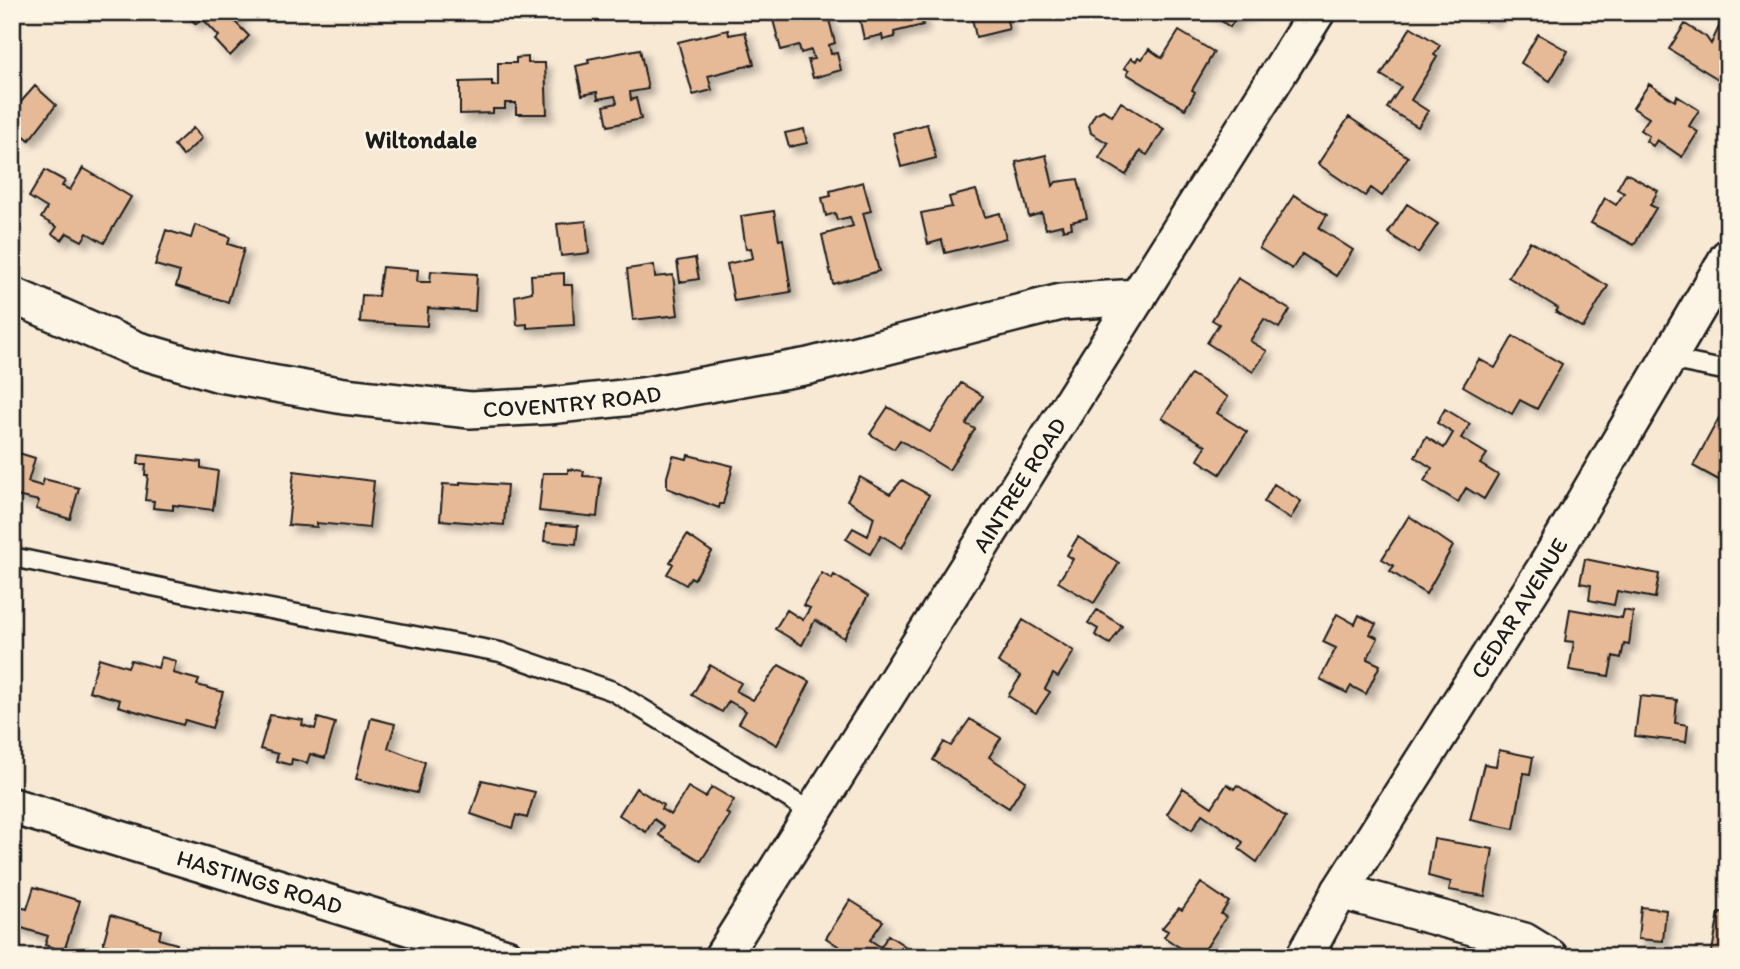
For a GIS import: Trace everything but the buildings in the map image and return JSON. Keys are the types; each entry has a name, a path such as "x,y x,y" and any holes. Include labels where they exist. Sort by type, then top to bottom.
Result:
{"street":[{"name":"AINTREE ROAD","path":"722,957 1317,12"},
{"name":"CEDAR AVENUE","path":"1304,957 1340,891 1545,568 1728,257"},
{"name":"COVENTRY ROAD","path":"12,295 138,350 220,374 344,396 470,410 548,406 642,396 809,366 1061,302 1138,297"},
{"name":"HASTINGS ROAD","path":"12,806 506,957"},
{"path":"1340,891 1524,941 1550,957"}],"lane":[{"path":"1668,359 1728,371"},
{"path":"12,558 500,652 613,691 813,813"}],"district":[{"name":"Wiltondale","path":"421,140"}]}
